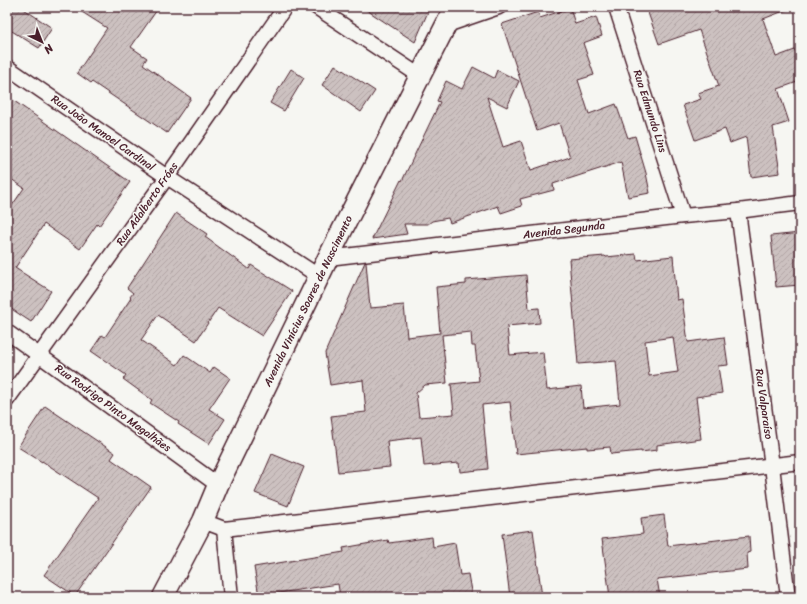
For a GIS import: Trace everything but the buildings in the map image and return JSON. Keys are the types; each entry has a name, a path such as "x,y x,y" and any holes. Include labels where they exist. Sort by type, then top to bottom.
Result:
{"street":[{"name":"Rua Adalberto Fróes","path":"7,400 285,7"},
{"path":"316,7 420,76"},
{"name":"Avenida Vinícius Soares de Nascimento","path":"163,597 203,521 218,485 328,258 455,7"},
{"path":"447,25 499,7"},
{"name":"Rua Edmundo Lins","path":"616,7 683,216"},
{"name":"Rua João Manoel Cardinal","path":"7,67 166,177 320,277"},
{"name":"Avenida Segunda","path":"328,258 683,216 738,211 800,202"},
{"name":"Rua Valparaíso","path":"738,211 788,597"},
{"name":"Rua Rodrigo Pinto Magalhães","path":"7,332 218,485"},
{"path":"203,521 224,529 800,462"},
{"path":"224,529 231,597"}]}
